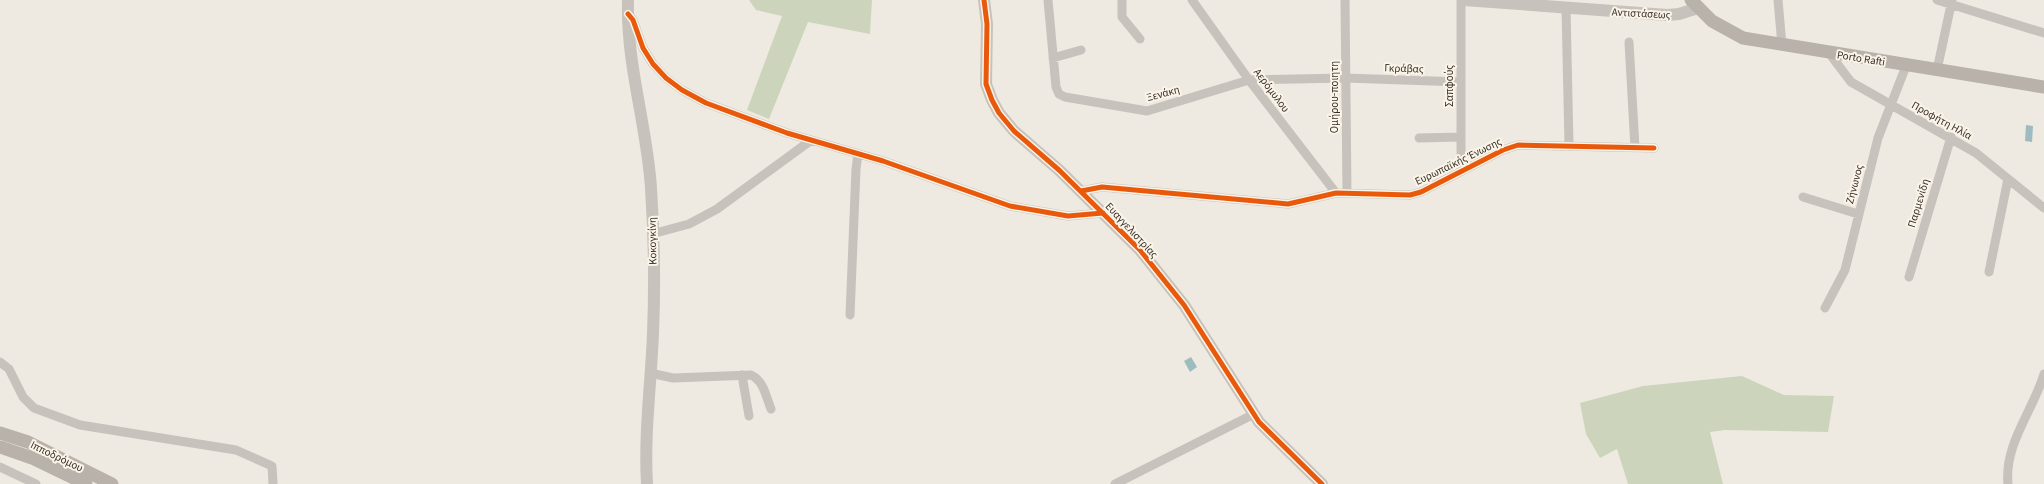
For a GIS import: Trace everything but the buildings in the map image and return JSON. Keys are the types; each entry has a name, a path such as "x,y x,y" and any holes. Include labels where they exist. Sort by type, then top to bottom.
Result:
{"main road":[{"name":"Porto Rafti","path":"1694,4 1712,22 1732,33 1758,41 2044,88"},
{"name":"Ιπποδρόμου","path":"0,432 28,442 112,484"},
{"name":"Ιπποδρόμου","path":"0,447 32,458 86,484"}],"street":[{"name":"Κοκογκίνη","path":"628,0 631,64 648,154 652,234 653,316 646,443 647,484"},
{"name":"Ευαγγελιστρίας","path":"984,0 987,20 986,84 992,100 1008,125 1081,191 1140,250 1184,305 1259,422 1322,484"},
{"path":"1048,0 1053,58 1081,50"},
{"path":"1122,0 1122,17 1140,40"},
{"name":"Αερόμυλου","path":"1192,0 1249,80 1336,193"},
{"name":"Ομήρου-ποιητη","path":"1345,0 1347,193"},
{"name":"Σαπφούς","path":"1461,0 1461,171"},
{"name":"Αντιστάσεως","path":"1464,0 1667,15 1679,14 1694,4"},
{"path":"1778,0 1782,45"},
{"path":"1937,0 1951,3 2044,33"},
{"path":"1936,70 1951,3"},
{"path":"1566,8 1570,145"},
{"path":"628,14 633,20 643,48 653,64 666,78 682,90 706,103 810,141 858,154 1010,206 1068,216 1103,213"},
{"path":"1629,42 1635,148"},
{"name":"Προφήτη Ηλία","path":"1829,53 1851,82 1976,153 2044,208"},
{"name":"Ξενάκη","path":"1053,58 1056,87 1059,94 1065,97 1147,111 1249,80"},
{"name":"Ζήνωνος","path":"1824,308 1845,270 1878,138 1906,66"},
{"name":"Γκράβας","path":"1249,80 1346,78 1461,82"},
{"path":"1419,138 1461,137"},
{"name":"Παρμενίδη","path":"1909,277 1950,137"},
{"path":"652,234 684,226 710,213 744,191 810,141"},
{"name":"Ευρωπαϊκής Ένωσης","path":"1081,191 1102,187 1288,204 1336,193 1410,195 1421,192 1511,146 1570,145 1654,148"},
{"path":"850,315 856,169 858,154"},
{"path":"1989,272 2008,180"},
{"path":"1803,196 1858,214"},
{"path":"0,362 9,369 23,397 34,408 80,425 236,450 272,466 273,484"},
{"path":"650,373 673,378 751,375 757,378 761,383 770,409"},
{"path":"2008,484 2007,472 2010,457 2021,425 2044,374"},
{"path":"742,375 749,416"},
{"path":"1115,484 1254,414"},
{"path":"0,467 36,484"}],"green space":[{"path":"749,0 872,0 870,34 808,22 769,119 747,110 782,16 756,10"},
{"path":"1742,376 1784,395 1834,396 1828,432 1725,430 1710,432 1723,484 1628,484 1617,449 1600,458 1586,434 1580,403 1643,386"}],"water":[{"path":"2026,125 2033,126 2032,142 2025,141"},
{"path":"1191,357 1197,367 1190,372 1184,361"}],"cycle path":[{"path":"984,0 987,24 986,84 999,113 1014,131 1059,170 1140,250 1184,305 1259,422 1322,484"},
{"path":"628,14 633,20 643,48 653,64 666,78 682,90 706,103 787,133 883,161 1010,206 1068,216 1103,213"},
{"path":"1081,191 1102,187 1288,204 1336,193 1410,195 1421,192 1503,150 1518,145 1654,148"}]}
